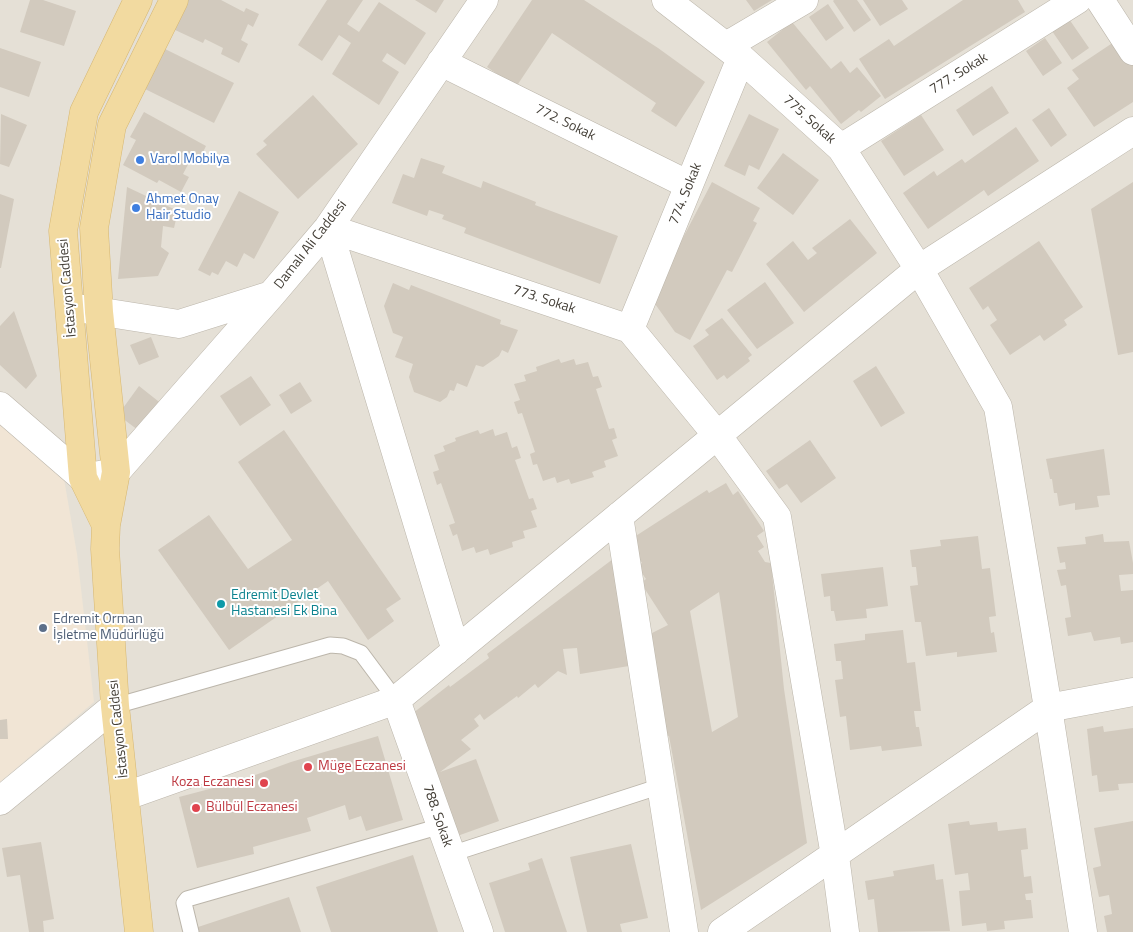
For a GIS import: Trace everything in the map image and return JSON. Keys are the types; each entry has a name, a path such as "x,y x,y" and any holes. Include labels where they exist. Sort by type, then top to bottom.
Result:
{"main road":[{"name":"İstasyon Caddesi","path":"106,525 84,478 63,232 84,112 138,0"},
{"name":"İstasyon Caddesi","path":"139,932 115,706 106,525 116,472 99,312 94,228 112,125 174,0"}],"street":[{"name":"Damalı Ali Caddesi","path":"116,472 328,228 484,0"},
{"name":"775. Sokak","path":"666,0 733,52 841,148 919,269 998,407 1083,932"},
{"path":"733,52 804,0"},
{"name":"777. Sokak","path":"841,148 1076,0"},
{"path":"1100,0 1133,51"},
{"name":"774. Sokak","path":"630,329 690,185 733,52"},
{"name":"772. Sokak","path":"441,62 690,185"},
{"path":"126,796 396,700 919,269 1133,131"},
{"path":"328,228 456,651"},
{"name":"773. Sokak","path":"328,228 630,329"},
{"path":"69,307 180,324 272,294"},
{"path":"630,329 717,434 777,517 835,856 845,932"},
{"path":"0,406 84,478 116,472"},
{"path":"619,516 684,932"},
{"path":"722,932 1048,708 1133,692"},
{"name":"788. Sokak","path":"396,700 479,932"},
{"path":"0,802 115,706"}],"lane":[{"path":"115,706 330,645 343,646 361,653 396,700"},
{"path":"451,854 661,786"},
{"path":"190,932 184,903 187,898 441,826"}],"shaded area":[{"path":"0,0 1133,0 1133,932 0,932"},
{"name":"Edremit Orman İşletme Müdürlüğü","path":"0,425 64,479 77,554 94,702 0,782"}],"building":[{"path":"30,0 43,0 76,11 64,46 20,32"},
{"path":"187,0 221,0 244,12 246,8 259,14 253,27 248,24 241,40 248,44 239,63 221,54 223,48 205,39 203,43 173,29"},
{"path":"327,0 363,0 347,24 359,32 379,2 426,33 405,65 387,53 382,61 399,72 379,105 332,74 351,43 339,35 322,61 298,45"},
{"path":"415,0 444,0 436,13"},
{"path":"532,0 584,0 658,48 705,82 676,127 651,111 656,103 552,33 516,87 487,67"},
{"path":"746,0 772,0 754,11"},
{"path":"834,0 857,0 871,20 854,32"},
{"path":"863,0 902,0 908,9 880,26"},
{"path":"963,0 1018,0 1025,12 885,99 859,59 889,39 894,46"},
{"path":"828,4 844,28 826,41 809,17"},
{"path":"1069,19 1089,48 1072,60 1052,31"},
{"path":"792,22 831,69 841,61 850,73 857,67 881,96 861,112 859,110 841,124 810,86 806,90 767,42"},
{"path":"1045,38 1062,63 1043,76 1026,51"},
{"path":"1117,40 1133,64 1133,102 1094,127 1067,88 1079,79 1072,70"},
{"path":"0,48 41,62 29,97 0,87"},
{"path":"165,49 234,83 214,123 145,89"},
{"path":"992,86 1009,113 973,136 956,110"},
{"path":"313,95 358,144 298,199 256,154 267,145 263,141"},
{"path":"1049,108 1067,135 1051,147 1032,120"},
{"path":"144,112 206,146 200,158 193,155 183,174 189,177 181,192 159,180 157,183 123,165 136,140 130,137"},
{"path":"1,114 27,125 9,167 0,164"},
{"path":"749,114 779,129 759,170 749,165 745,176 724,166"},
{"path":"921,115 944,150 904,176 881,141"},
{"path":"1016,127 1039,161 988,196 984,190 928,229 903,193 934,171 937,176 962,159 965,163"},
{"path":"783,153 819,180 793,215 757,188"},
{"path":"421,158 445,166 442,173 481,188 483,181 536,202 535,205 618,236 600,284 464,233 466,228 442,219 444,215 429,210 427,216 392,203 403,174 414,178"},
{"path":"712,182 760,208 753,221 757,223 732,272 727,270 690,340 675,332 653,301 672,259"},
{"path":"1133,182 1133,352 1118,355 1091,209"},
{"path":"127,187 178,211 174,228 163,226 161,247 169,253 158,276 118,279"},
{"path":"239,191 279,212 254,259 244,253 237,267 226,261 218,275 212,272 210,276 198,270"},
{"path":"0,194 14,199 1,268 0,268"},
{"path":"850,219 877,253 804,312 766,264 793,241 808,260 817,253 812,248"},
{"path":"1039,241 1083,307 1064,320 1067,325 1044,341 1040,335 1010,355 990,325 997,320 988,306 983,310 969,288"},
{"path":"765,282 794,323 757,349 727,310"},
{"path":"393,283 409,290 411,285 501,320 500,324 518,330 508,353 502,350 499,356 483,367 476,365 467,387 457,383 454,391 450,390 447,397 440,402 414,392 409,377 413,364 395,357 403,337 393,333 384,306"},
{"path":"14,311 37,376 26,389 0,365 0,326"},
{"path":"722,318 752,355 748,358 750,361 727,379 724,375 717,380 693,346 709,335 705,330"},
{"path":"151,337 159,357 139,365 130,345"},
{"path":"559,359 561,363 574,359 576,365 588,362 593,377 598,376 602,387 596,389 609,429 614,428 617,438 612,440 618,456 604,461 606,467 592,472 594,477 571,484 569,479 557,483 555,477 543,481 537,464 533,465 530,454 535,452 522,413 518,414 514,402 520,400 514,384 526,381 524,375 537,371 536,367"},
{"path":"876,366 905,413 881,427 853,381"},
{"path":"251,376 271,405 240,426 220,396"},
{"path":"300,382 312,401 291,414 279,395"},
{"path":"139,386 163,405 142,433 118,415"},
{"path":"493,429 495,436 507,432 512,448 517,446 521,458 515,460 529,499 533,498 537,509 531,511 537,527 523,531 525,538 512,542 513,547 490,555 488,549 476,553 474,547 462,551 457,534 453,536 449,525 455,523 441,483 437,485 433,472 439,470 434,455 445,451 443,446 456,441 455,438 478,430 480,434"},
{"path":"284,430 401,599 386,609 394,621 368,640 328,581 229,650 158,550 209,515 248,569 292,540 238,462"},
{"path":"810,440 836,478 801,503 787,484 779,489 766,471"},
{"path":"1104,449 1110,495 1097,496 1099,507 1075,510 1075,503 1059,506 1057,493 1054,493 1046,459"},
{"path":"726,483 733,495 738,491 764,531 757,536 764,547 758,551 765,562 771,563 784,689 807,843 701,910 669,736 664,738 646,636 668,625 641,583 646,579 637,566 642,563 628,541 707,490 709,493","holes":["719,592 738,717 712,732 690,611"]},
{"path":"1103,534 1104,542 1129,541 1133,574 1119,575 1121,591 1133,590 1133,642 1121,644 1120,637 1094,641 1091,632 1068,636 1065,618 1071,617 1066,585 1061,586 1057,570 1066,569 1065,562 1060,563 1057,547 1086,544 1085,537"},
{"path":"978,536 982,569 990,568 996,616 989,617 991,633 994,632 997,652 957,657 957,652 926,656 921,622 915,622 910,586 918,585 916,567 912,567 910,550 941,546 940,540"},
{"path":"613,559 629,666 580,674 577,648 563,649 567,675 558,671 538,688 535,684 518,698 517,696 484,720 480,714 474,719 479,726 461,740 471,749 440,772 476,759 499,821 449,839 408,717 449,685 450,687 489,658 487,654"},
{"path":"883,567 888,606 866,609 867,618 836,621 834,611 831,611 830,596 824,597 821,574"},
{"path":"903,630 907,663 915,662 921,711 914,711 916,727 919,727 922,746 882,751 881,746 850,750 846,716 840,717 835,680 843,679 841,661 836,661 834,644 865,640 865,634"},
{"path":"7,719 8,739 0,739 0,720"},
{"path":"1103,726 1104,732 1133,728 1133,783 1118,784 1119,790 1099,792 1097,775 1092,776 1087,729"},
{"path":"378,736 403,820 366,831 361,816 349,820 345,805 307,818 311,831 253,847 254,854 197,868 179,797 236,782 291,762"},
{"path":"969,821 970,825 997,822 998,831 1026,828 1028,849 1021,850 1024,877 1031,876 1033,893 1025,894 1026,900 1031,900 1033,918 1004,921 1005,929 987,931 986,923 962,926 959,891 970,890 968,873 955,875 948,824"},
{"path":"1133,821 1133,932 1107,932 1104,916 1112,914 1109,895 1099,897 1093,868 1101,866 1094,828"},
{"path":"41,842 54,919 43,921 44,932 29,932 20,875 7,877 2,848"},
{"path":"631,844 648,918 620,924 622,932 587,932 570,857"},
{"path":"413,855 438,932 331,932 316,887"},
{"path":"542,858 567,932 505,932 489,883 530,870 528,863"},
{"path":"934,864 936,880 943,879 950,931 878,932 874,899 868,900 865,881 894,876 893,871"},
{"path":"289,897 301,932 193,932 192,929"}],"place":[{"name":"Varol Mobilya","path":"140,160"},
{"name":"Ahmet Onay Hair Studio","path":"136,208"},
{"name":"Edremit Devlet Hastanesi Ek Bina","path":"221,604"},
{"name":"Edremit Orman İşletme Müdürlüğü","path":"43,628"},
{"name":"Müge Eczanesi","path":"308,767"},
{"name":"Koza Eczanesi","path":"264,783"},
{"name":"Bülbül Eczanesi","path":"196,808"}]}
